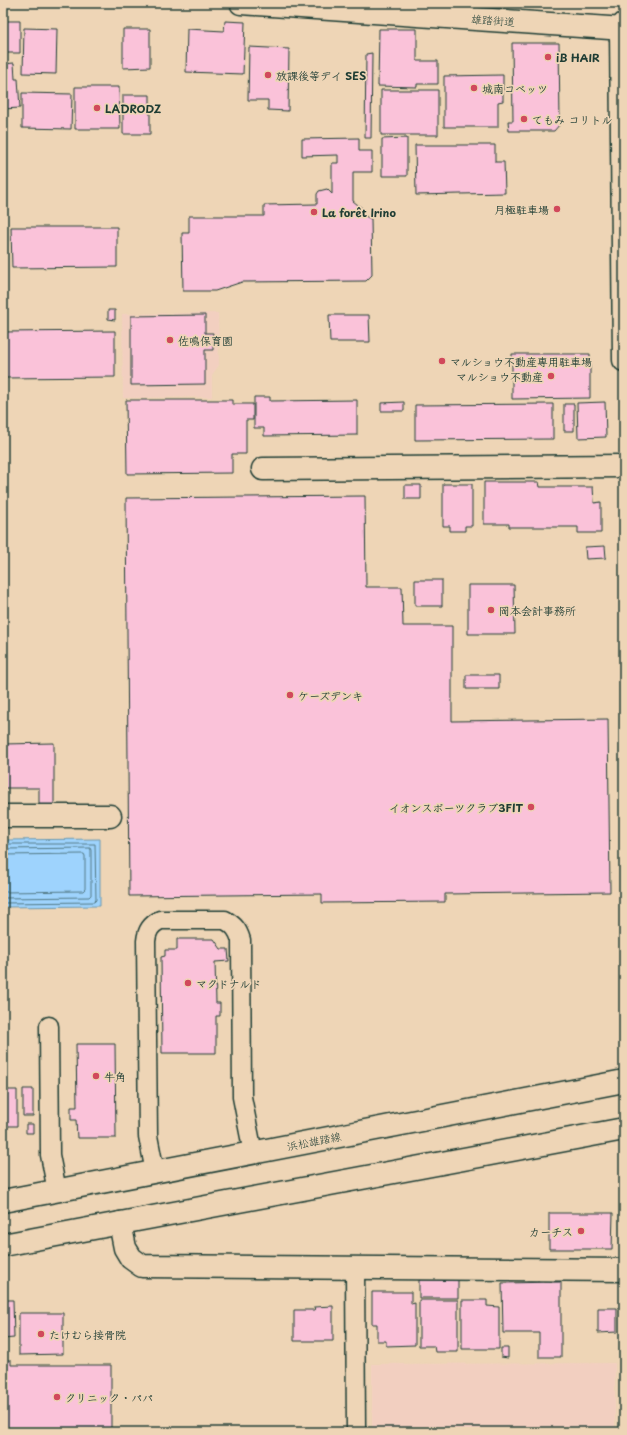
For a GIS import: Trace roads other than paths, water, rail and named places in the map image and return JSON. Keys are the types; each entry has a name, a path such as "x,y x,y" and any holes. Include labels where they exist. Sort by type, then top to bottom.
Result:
{"street":[{"name":"雄踏街道","path":"241,3 383,8 623,27"},
{"path":"623,27 624,360"},
{"path":"263,469 624,466"},
{"path":"3,816 110,816"},
{"name":"浜松雄踏線","path":"3,1201 624,1081"},
{"path":"3,1245 624,1129"},
{"path":"120,1223 125,1248 130,1258 142,1266 624,1270"}],"lane":[{"path":"155,1172 148,1136 146,941 147,932 152,925 160,920 225,920 233,924 239,931 241,940 242,1097 253,1153"},
{"path":"49,1026 50,1155 57,1191"},
{"path":"355,1268 356,1432"}],"water":[{"path":"100,839 100,906 3,907 3,840"}],"place":[{"name":"iB HAIR","path":"548,57"},
{"name":"放課後等デイ SES","path":"268,75"},
{"name":"城南コベッツ","path":"474,88"},
{"name":"LADRODZ","path":"97,108"},
{"name":"てもみ コリトル","path":"524,119"},
{"name":"月極駐車場","path":"557,209"},
{"name":"La forêt Irino","path":"314,212"},
{"name":"佐鳴保育園","path":"170,340"},
{"name":"マルショウ不動産専用駐車場","path":"442,361"},
{"name":"マルショウ不動産","path":"551,376"},
{"name":"岡本会計事務所","path":"491,610"},
{"name":"ケーズデンキ","path":"290,695"},
{"name":"イオンスポーツクラブ3FIT","path":"531,807"},
{"name":"マクドナルド","path":"188,983"},
{"name":"牛角","path":"96,1076"},
{"name":"カーチス","path":"581,1231"},
{"name":"たけむら接骨院","path":"41,1334"},
{"name":"クリニック・パパ","path":"57,1397"}]}
